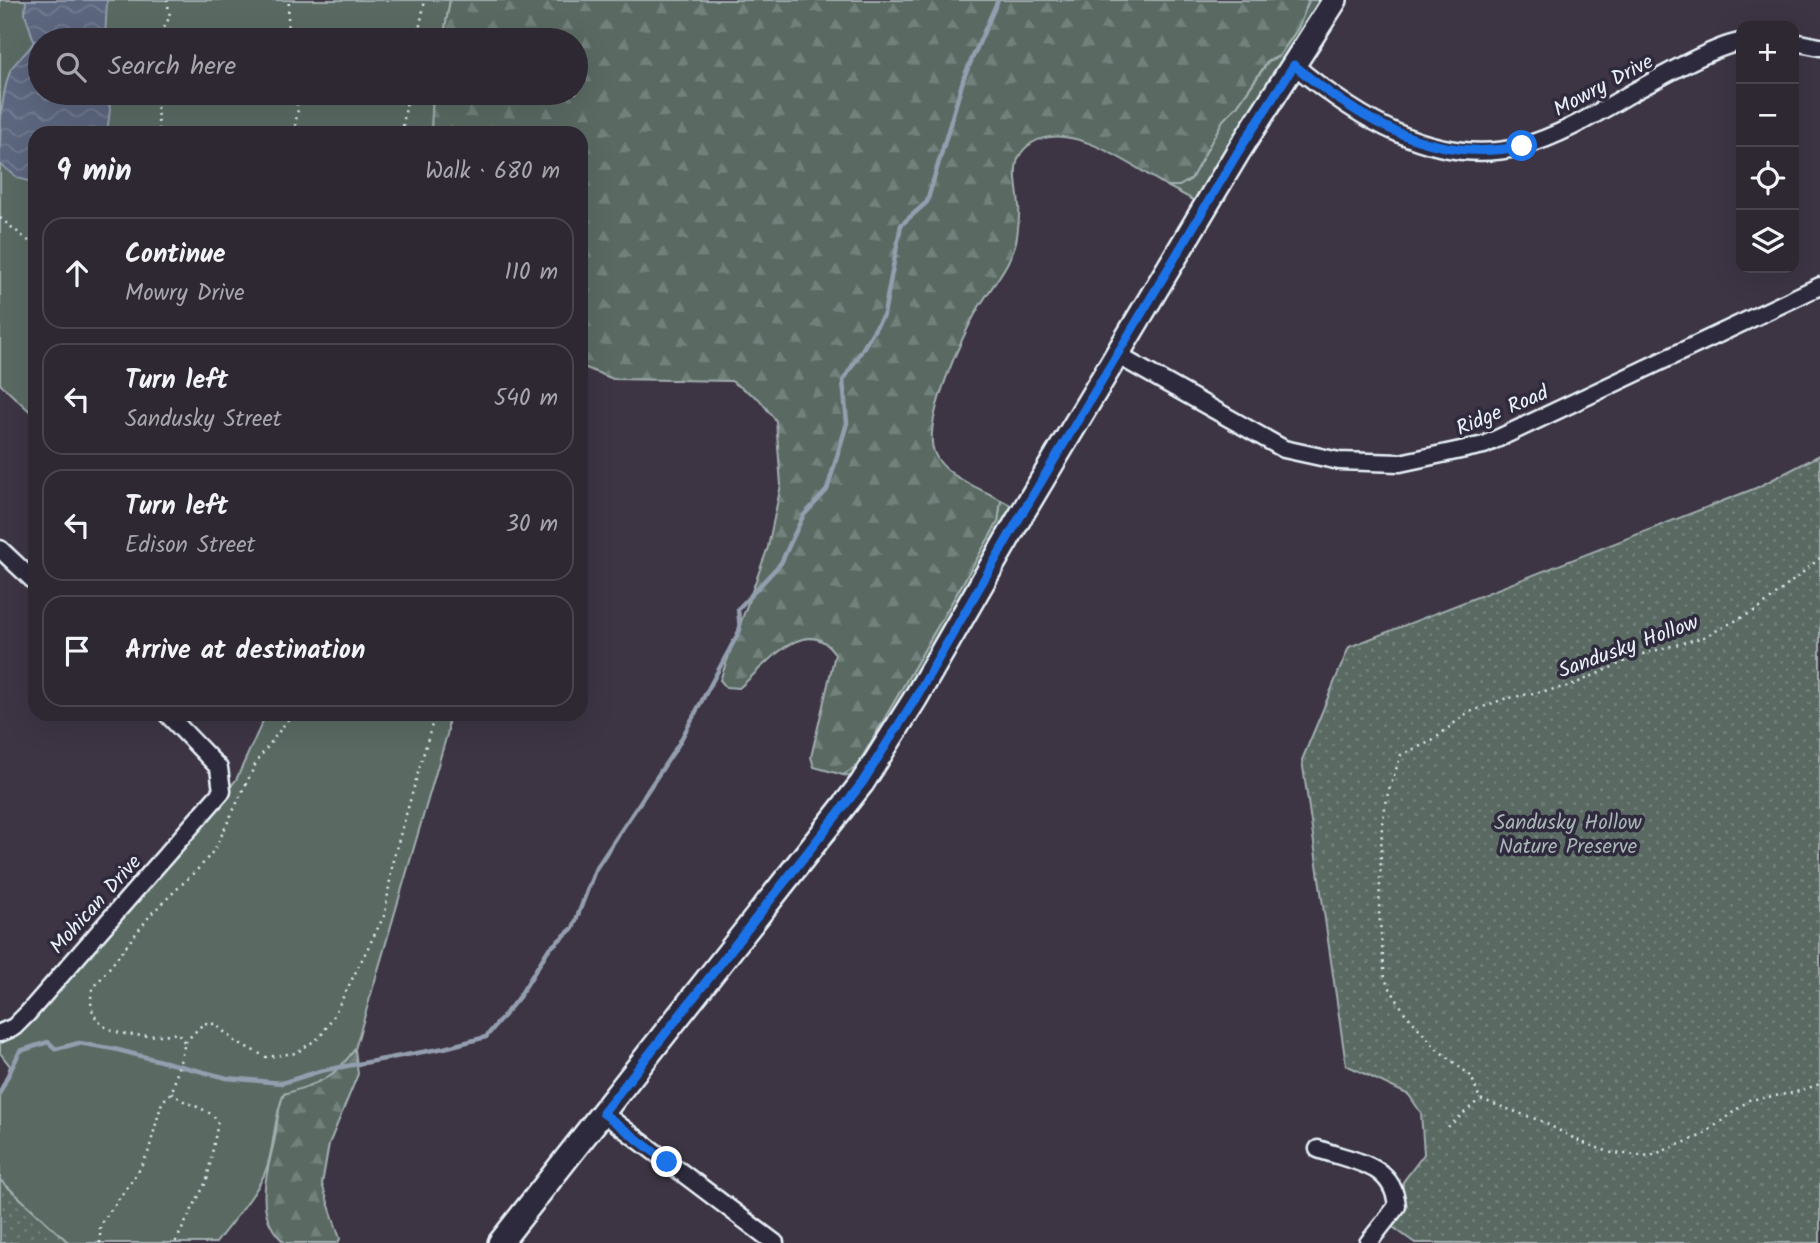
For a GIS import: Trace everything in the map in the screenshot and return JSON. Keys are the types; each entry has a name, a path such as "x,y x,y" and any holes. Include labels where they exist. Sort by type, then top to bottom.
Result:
{"main road":[{"path":"500,1243 862,783 915,699 1238,152 1335,0"}],"street":[{"path":"1799,42 1820,47"},
{"name":"Mowry Drive","path":"1294,65 1332,97 1388,130 1440,147 1483,152 1522,146 1553,135 1654,81 1736,44"},
{"name":"Ridge Road","path":"1117,355 1284,449 1339,461 1400,463 1484,445 1820,286"},
{"path":"1,553 28,576"},
{"name":"Mohican Drive","path":"0,1033 14,1027 28,1013 218,798 223,786 219,768 174,721"},
{"path":"603,1113 775,1243"},
{"path":"1318,1149 1378,1171 1389,1178 1395,1188 1397,1206 1368,1243"}],"path":[{"path":"164,28 170,16 167,0"},
{"path":"288,28 289,0"},
{"path":"419,28 425,0"},
{"path":"157,105 158,126"},
{"path":"295,126 297,105"},
{"path":"403,126 406,105"},
{"path":"0,218 28,240"},
{"name":"Sandusky Hollow","path":"1480,1099 1471,1076 1437,1049 1405,1013 1385,979 1379,911 1382,824 1388,793 1401,755 1432,741 1467,713 1504,699 1570,686 1639,655 1704,637 1760,608 1820,558"},
{"path":"185,1043 178,1033 139,1037 102,1026 93,1017 90,1004 92,990 152,913 215,849 257,761 287,721"},
{"path":"100,1243 100,1225 138,1172 148,1153 162,1102 172,1092 185,1043 204,1023 215,1024 251,1051 266,1057 281,1057 296,1053 320,1037 332,1019 385,914 393,860 433,721"},
{"path":"1448,1127 1480,1099 1541,1121 1602,1149 1650,1156 1703,1135 1749,1100 1793,1093 1820,1084"},
{"path":"172,1092 178,1099 213,1114 218,1122 207,1180 175,1243"}],"green space":[{"path":"0,0 450,0 445,28 28,28 28,105 432,105 431,126 28,126 28,410 0,384"},
{"path":"450,0 1309,0 1298,28 1279,56 1268,61 1237,106 1223,120 1191,179 1179,186 1167,186 1101,148 1065,137 1048,137 1032,143 1019,156 1016,172 1019,217 1015,246 1007,265 979,307 955,357 939,400 932,438 934,452 945,468 1001,500 998,522 864,754 855,768 843,775 814,767 811,757 835,654 824,642 811,638 798,640 785,647 739,688 726,687 720,680 768,547 781,485 776,421 759,399 731,381 613,379 588,369 588,126 431,126 432,105 588,105 588,28 445,28"},
{"path":"1309,0 1325,0 1197,202 1167,186 1179,186 1191,179 1223,120 1237,106 1269,61 1279,56 1298,28"},
{"name":"Sandusky Hollow Nature Preserve","path":"1820,455 1820,1243 1415,1243 1390,1225 1400,1212 1403,1182 1424,1154 1421,1113 1409,1095 1346,1065 1302,760 1349,647 1756,488"},
{"path":"1001,500 1016,508 855,778 843,775 855,768 864,754 998,522"},
{"path":"263,721 448,721 448,731 355,1049 332,1074 307,1087 284,1094 268,1165 248,1202 216,1243 69,1243 0,1180 0,1095 10,1066 0,1053 0,1037 24,1029 53,998 236,780"},
{"path":"355,1049 358,1074 329,1144 322,1184 340,1239 338,1243 285,1243 275,1232 265,1208 266,1182 281,1100 284,1094 316,1083 332,1074"},
{"path":"0,1180 69,1243 0,1243"}],"water":[{"path":"26,0 107,0 106,28 30,28 25,14"},
{"path":"28,50 28,105 109,105 108,126 28,126 28,181 18,178 0,164 4,93 13,67"}],"waterway":[{"path":"0,1092 20,1051 48,1042 56,1049 79,1043 114,1049 227,1078 282,1083 320,1071 444,1048 486,1037 519,997 548,950 573,928 595,870 678,745 740,630 738,609 781,563 803,516 827,490 847,423 843,381 884,314 901,225 927,202 964,77 998,0"}],"route":[{"path":"667,1162 603,1113 862,783 915,699 1017,522 1238,152 1294,65 1332,97 1388,130 1417,141 1440,147 1483,152 1522,146"}]}
